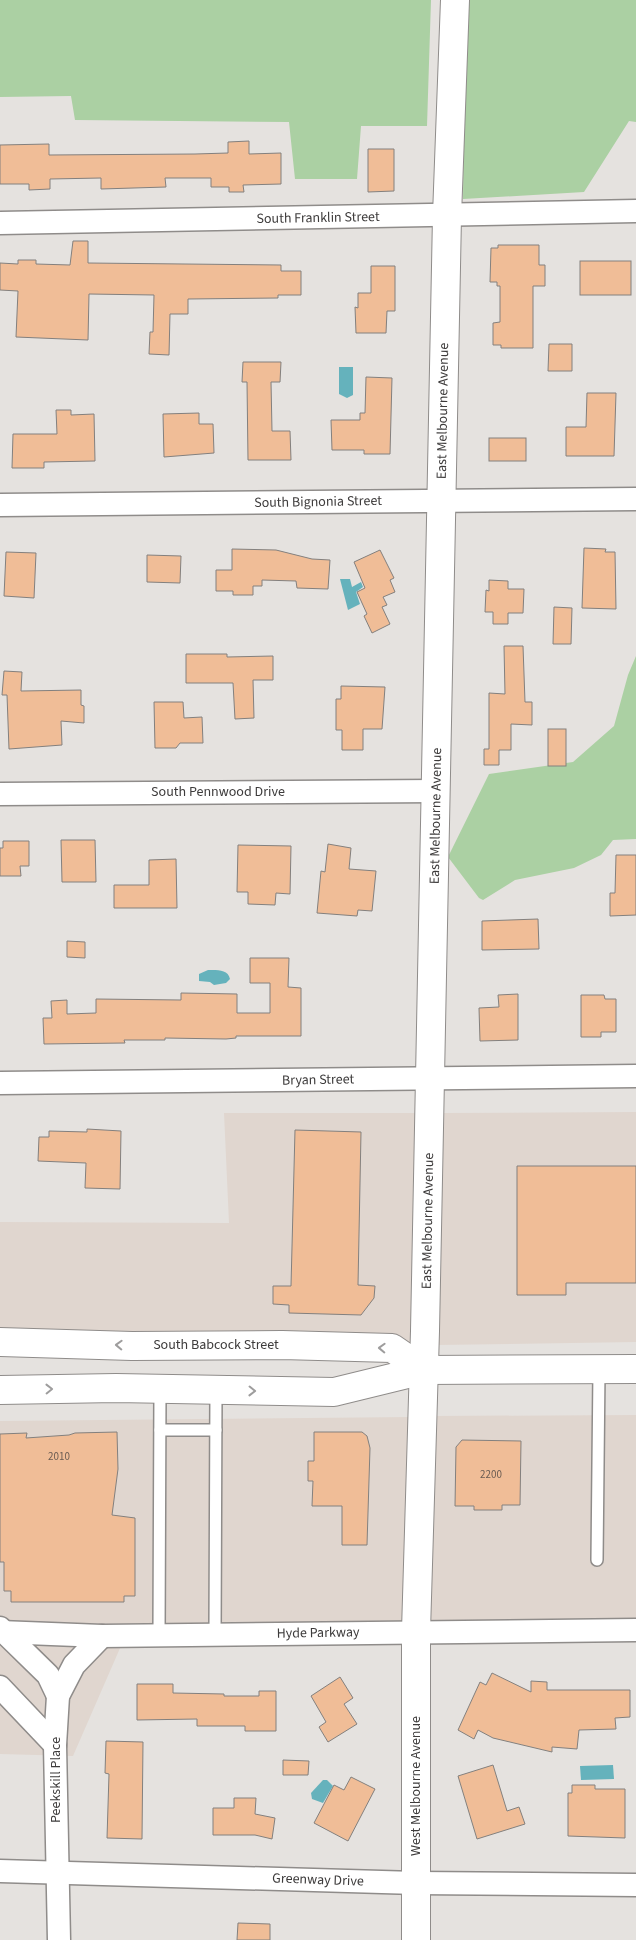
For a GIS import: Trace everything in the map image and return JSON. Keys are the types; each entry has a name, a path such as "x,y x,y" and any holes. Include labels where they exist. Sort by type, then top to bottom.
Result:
{"street":[{"name":"East Melbourne Avenue","path":"416,1631 424,1370 447,216 455,0"},
{"name":"South Franklin Street","path":"0,223 636,211"},
{"name":"South Bignonia Street","path":"0,505 636,499"},
{"name":"South Pennwood Drive","path":"0,794 436,791"},
{"name":"Bryan Street","path":"0,1083 636,1076"},
{"name":"South Babcock Street","path":"0,1342 132,1346 282,1345 392,1348 424,1370"},
{"path":"0,1390 160,1389 334,1392 424,1370 636,1369"},
{"name":"Hyde Parkway","path":"1,1631 102,1636 636,1630"},
{"path":"1,1631 48,1675 58,1696"},
{"name":"West Melbourne Avenue","path":"416,1631 416,1940"},
{"name":"Peekskill Place","path":"59,1940 55,1745 58,1696 74,1665 102,1636"},
{"path":"0,1687 55,1745"},
{"name":"Greenway Drive","path":"0,1872 57,1872 416,1883 636,1885"}],"lane":[{"path":"597,1560 598,1369"},
{"path":"159,1635 160,1389"},
{"path":"215,1634 216,1390"},
{"path":"160,1430 216,1430"}],"shaded area":[{"path":"636,1112 636,1342 436,1345 441,1113"},
{"path":"224,1113 418,1113 414,1345 0,1332 0,1222 229,1223"},
{"path":"636,1415 636,1639 428,1631 434,1416"},
{"path":"412,1417 405,1639 124,1639 73,1756 0,1754 0,1421"}],"green space":[{"path":"0,0 431,0 427,126 361,126 357,179 295,179 289,122 75,120 71,96 0,97"},
{"path":"465,0 636,0 636,122 629,121 584,192 463,199"},
{"path":"636,656 636,839 613,840 601,855 574,868 515,880 483,900 479,898 448,857 489,774 573,762 614,726 628,675"}],"water":[{"path":"339,367 353,367 353,395 347,398 339,394"},
{"path":"340,579 350,579 352,587 361,582 363,587 356,592 360,604 348,610"},
{"path":"208,970 225,972 230,979 226,983 214,985 210,982 199,981 199,974"},
{"path":"613,1765 614,1779 581,1780 580,1766"},
{"path":"323,1780 327,1780 333,1786 323,1803 312,1799 311,1793"}],"building":[{"path":"249,141 249,154 281,153 281,184 243,185 244,192 229,192 229,187 211,187 211,178 165,178 166,187 101,189 101,178 50,179 50,189 29,190 29,184 0,184 0,145 49,144 49,155 195,154 228,153 228,142"},
{"path":"368,149 394,149 394,191 368,192"},
{"path":"73,241 88,241 88,263 281,265 281,271 301,271 301,295 278,295 278,298 188,299 188,314 170,314 169,355 149,354 150,332 153,332 154,295 89,294 88,340 16,337 18,291 0,290 0,263 18,264 18,260 36,260 36,264 70,265"},
{"path":"498,245 539,245 539,265 545,265 545,286 533,286 533,348 501,348 501,345 493,345 493,323 500,322 500,286 497,286 497,282 490,282 491,248 498,248"},
{"path":"580,261 631,261 631,295 580,295"},
{"path":"371,266 395,266 395,311 387,311 386,333 356,333 355,307 358,308 358,293 371,293"},
{"path":"549,344 572,344 572,371 548,371"},
{"path":"243,362 281,362 280,382 271,382 272,431 290,431 291,460 248,460 247,382 242,382"},
{"path":"366,377 392,378 390,454 364,454 364,450 332,450 331,420 360,420 360,413 365,413"},
{"path":"587,393 616,393 614,456 566,456 566,427 586,427"},
{"path":"56,410 71,410 71,415 94,414 95,461 44,462 44,468 12,468 13,434 57,434"},
{"path":"199,413 199,424 213,424 214,453 164,457 163,414"},
{"path":"489,438 526,438 526,461 489,461"},
{"path":"584,548 606,549 605,552 615,552 616,609 582,608"},
{"path":"232,549 276,550 312,559 330,560 328,589 297,588 296,581 262,580 262,586 253,586 253,595 233,595 233,591 216,591 216,570 232,570"},
{"path":"380,550 394,578 390,580 395,592 383,597 387,605 382,607 390,624 372,633 364,616 367,614 357,592 365,588 354,562"},
{"path":"6,552 36,553 34,598 4,596"},
{"path":"147,555 181,556 180,583 147,582"},
{"path":"489,580 508,581 508,589 524,589 523,613 508,613 508,624 493,624 493,612 485,612 486,590 489,591"},
{"path":"554,607 572,608 571,644 553,644"},
{"path":"504,646 523,646 525,702 532,702 532,725 511,724 511,750 499,750 499,765 484,765 484,749 489,749 489,693 505,694"},
{"path":"186,654 227,654 227,657 273,656 273,680 253,680 254,718 235,719 233,683 186,683"},
{"path":"4,671 22,672 21,691 81,690 81,705 84,706 84,723 61,721 62,745 9,749 7,695 2,695"},
{"path":"341,686 385,687 382,729 363,729 363,750 342,750 342,730 336,730 336,699 341,699"},
{"path":"154,702 183,702 184,718 202,717 203,743 180,743 176,748 155,748"},
{"path":"548,729 566,729 566,766 548,766"},
{"path":"61,840 95,840 96,882 62,882"},
{"path":"3,841 29,841 29,866 20,866 21,876 0,876 0,848 3,848"},
{"path":"328,844 351,848 349,869 376,871 372,911 358,910 357,916 317,913 321,871 325,872"},
{"path":"238,845 291,846 290,894 276,893 275,905 248,904 248,892 237,892"},
{"path":"616,855 636,855 636,915 610,916 610,893 615,893"},
{"path":"176,859 177,908 114,908 114,885 149,885 149,860"},
{"path":"538,919 539,949 482,950 482,921"},
{"path":"67,941 85,942 85,958 67,957"},
{"path":"250,958 289,958 288,987 301,988 301,1036 236,1036 236,1038 226,1039 165,1038 165,1040 124,1040 125,1043 44,1044 43,1018 52,1018 51,1001 67,1000 67,1014 96,1013 96,999 181,1000 181,993 237,994 237,1013 270,1013 270,983 250,983"},
{"path":"518,994 518,1040 480,1041 479,1008 499,1007 498,995"},
{"path":"581,995 604,995 605,999 616,999 616,1032 601,1032 601,1037 581,1037"},
{"path":"87,1129 121,1131 120,1189 85,1188 86,1163 38,1161 39,1137 49,1137 49,1131 87,1132"},
{"path":"295,1130 361,1132 358,1285 375,1286 374,1298 361,1315 289,1313 289,1305 273,1304 273,1286 291,1286"},
{"path":"517,1166 636,1166 636,1283 566,1283 566,1295 517,1295"},
{"path":"117,1432 118,1469 112,1515 135,1518 135,1596 124,1596 124,1602 11,1602 11,1591 4,1591 4,1562 0,1562 0,1434 27,1433 26,1438 75,1433"},
{"path":"314,1432 362,1432 367,1436 370,1448 367,1545 342,1545 342,1506 312,1506 313,1481 308,1481 308,1461 314,1461"},
{"path":"462,1440 521,1441 520,1505 502,1505 502,1510 474,1510 474,1506 455,1506 456,1447"},
{"path":"492,1673 531,1692 531,1681 547,1682 547,1690 630,1690 630,1717 615,1718 616,1729 579,1730 577,1749 552,1747 552,1752 493,1738 478,1730 474,1739 458,1730 480,1682 486,1685"},
{"path":"340,1677 353,1698 344,1704 357,1724 328,1742 319,1727 326,1722 311,1696"},
{"path":"137,1684 173,1684 173,1693 224,1694 224,1696 259,1696 259,1691 276,1691 276,1731 245,1731 245,1726 197,1726 197,1719 137,1720"},
{"path":"106,1741 143,1742 142,1839 107,1838 109,1774 105,1773"},
{"path":"283,1760 309,1761 308,1775 283,1775"},
{"path":"493,1765 507,1811 519,1807 525,1824 477,1839 458,1776"},
{"path":"351,1777 375,1789 348,1841 314,1823 334,1785 344,1790"},
{"path":"572,1785 595,1785 595,1789 625,1789 625,1838 568,1836 568,1793 572,1793"},
{"path":"234,1798 256,1798 255,1814 275,1818 272,1839 255,1835 213,1835 213,1808 234,1808"},
{"path":"238,1923 270,1924 270,1940 237,1940"}]}
